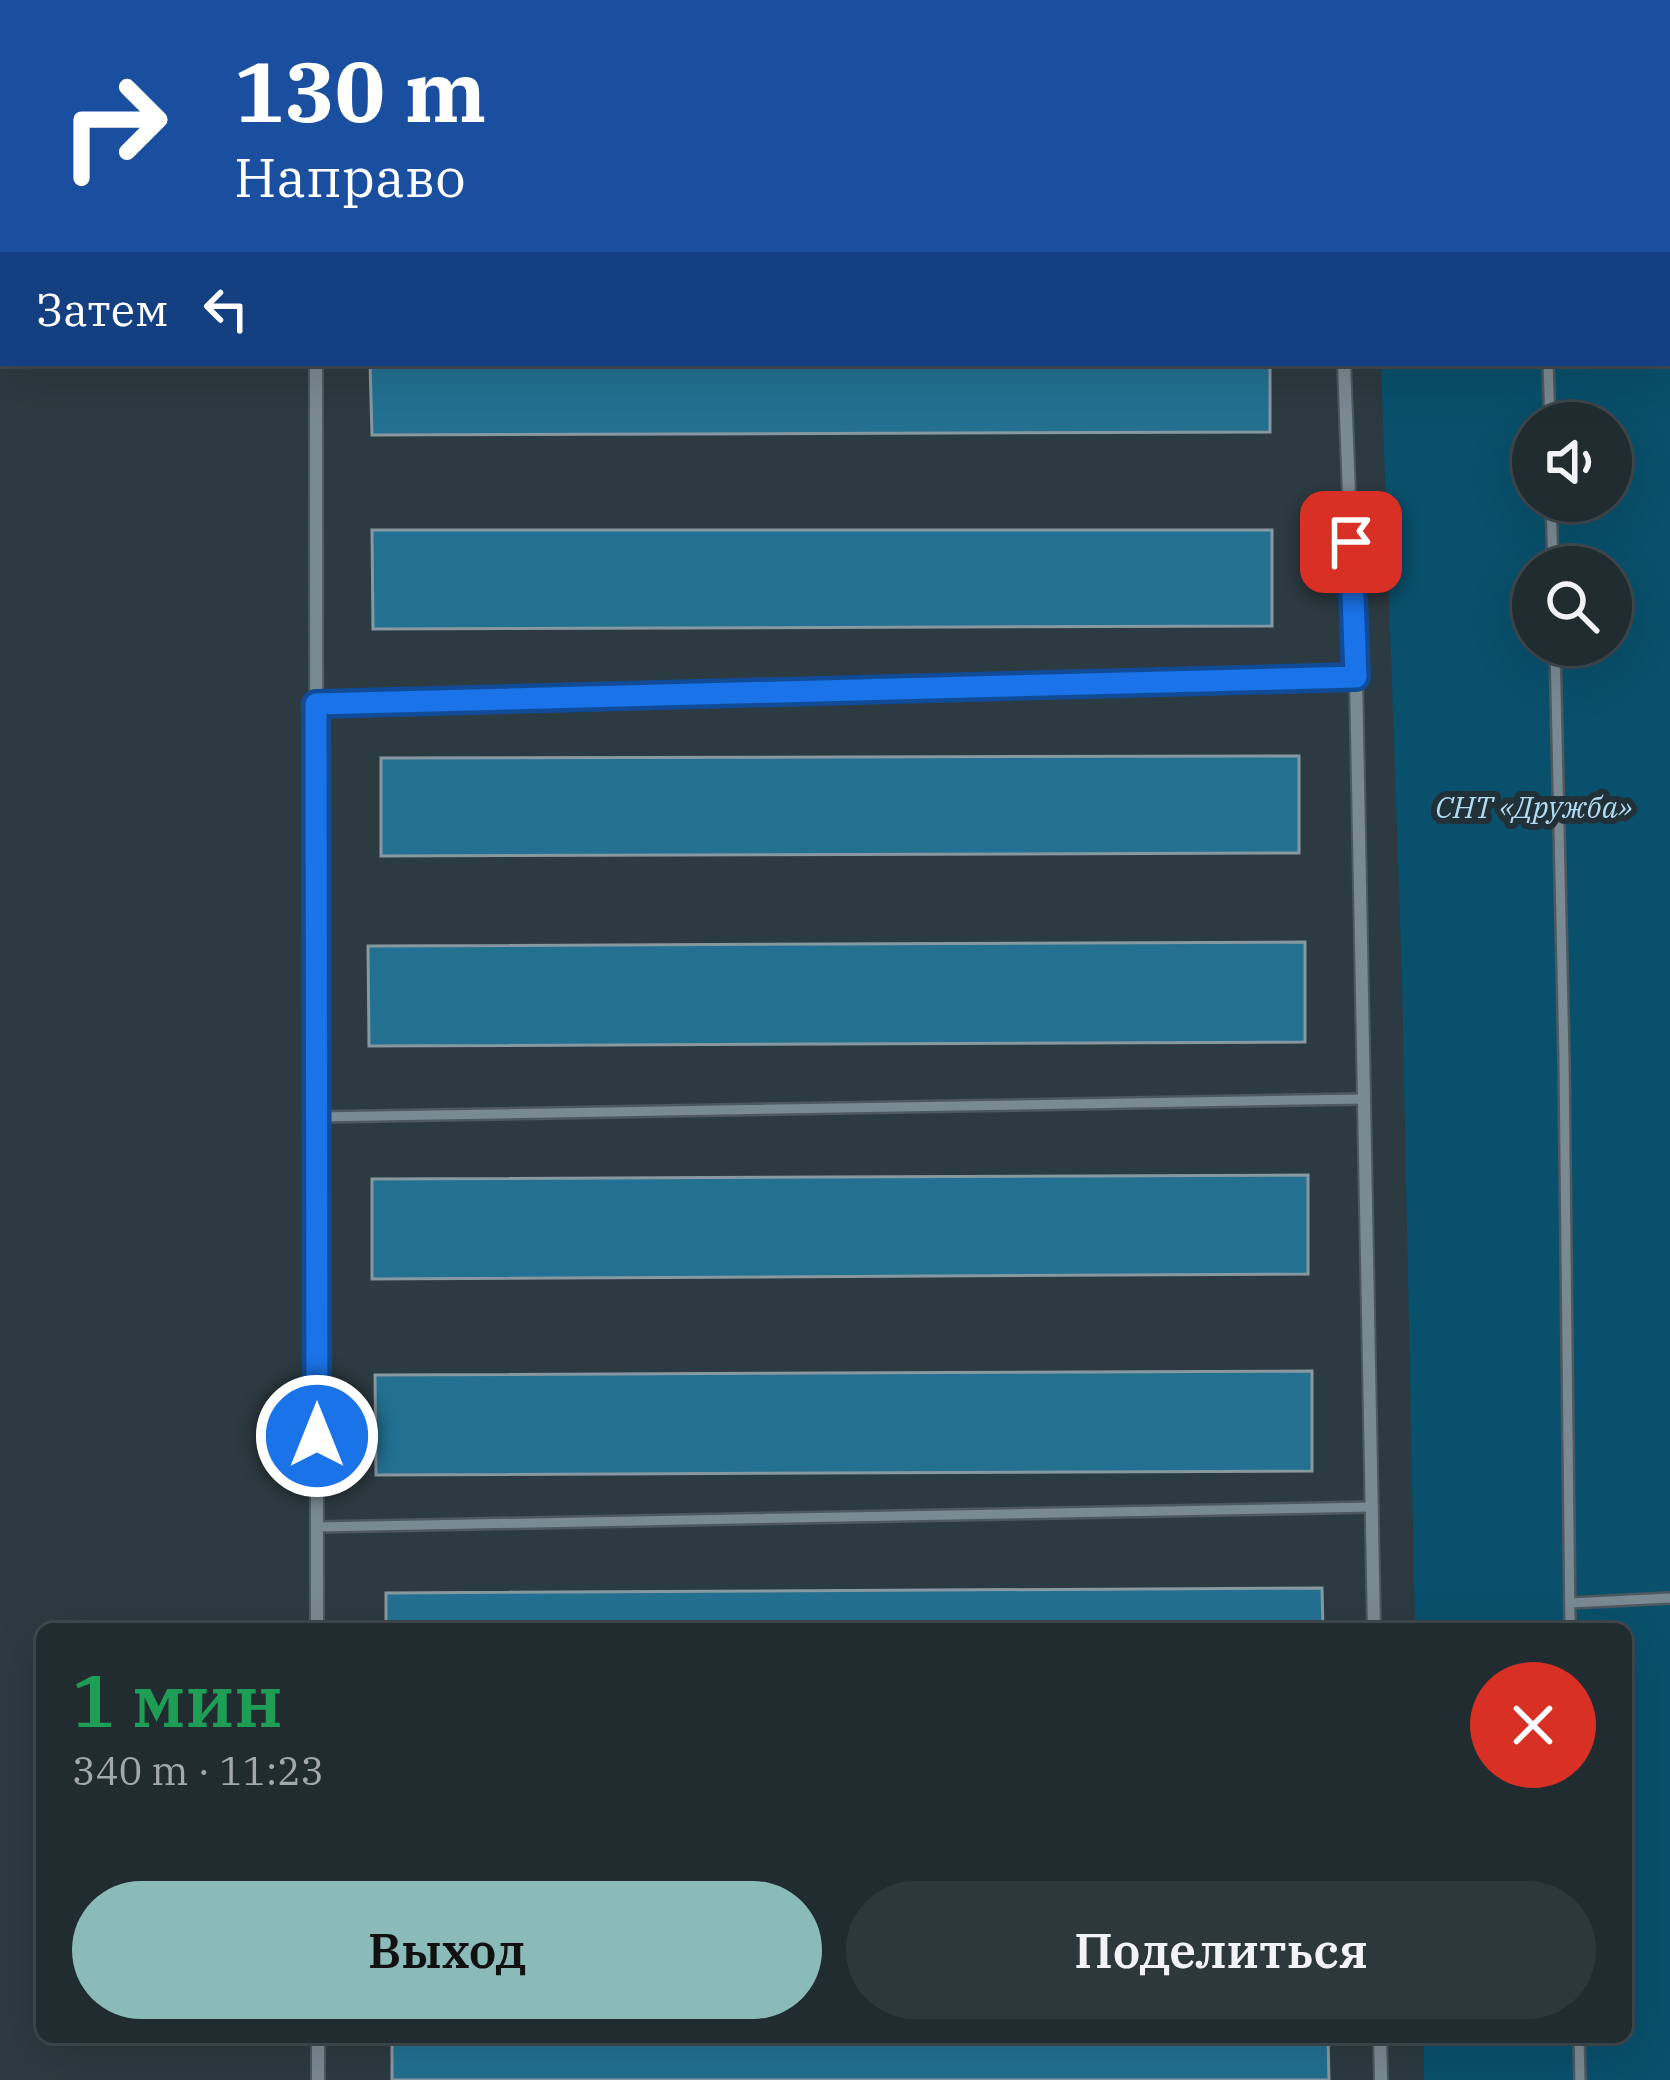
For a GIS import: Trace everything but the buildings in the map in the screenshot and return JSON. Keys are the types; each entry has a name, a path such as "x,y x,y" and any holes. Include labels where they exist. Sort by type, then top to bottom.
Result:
{"street":[{"path":"316,366 317,1623"},
{"path":"1344,366 1356,677 1374,1623"},
{"path":"318,2043 318,2080"},
{"path":"1380,2043 1382,2080"}],"lane":[{"path":"1548,366 1549,402"},
{"path":"1555,666 1570,1623"},
{"path":"316,704 1356,677"},
{"path":"316,1117 1362,1100"},
{"path":"317,1527 1373,1507"},
{"path":"1570,1604 1670,1598"},
{"path":"1579,2043 1580,2080"}],"green space":[{"name":"СНТ «Дружба»","path":"1381,366 1670,366 1670,2080 1424,2080 1424,2043 1632,2043 1632,1623 1415,1623 1402,978"}],"route":[{"path":"317,1436 316,704 1356,677 1351,542"}]}
